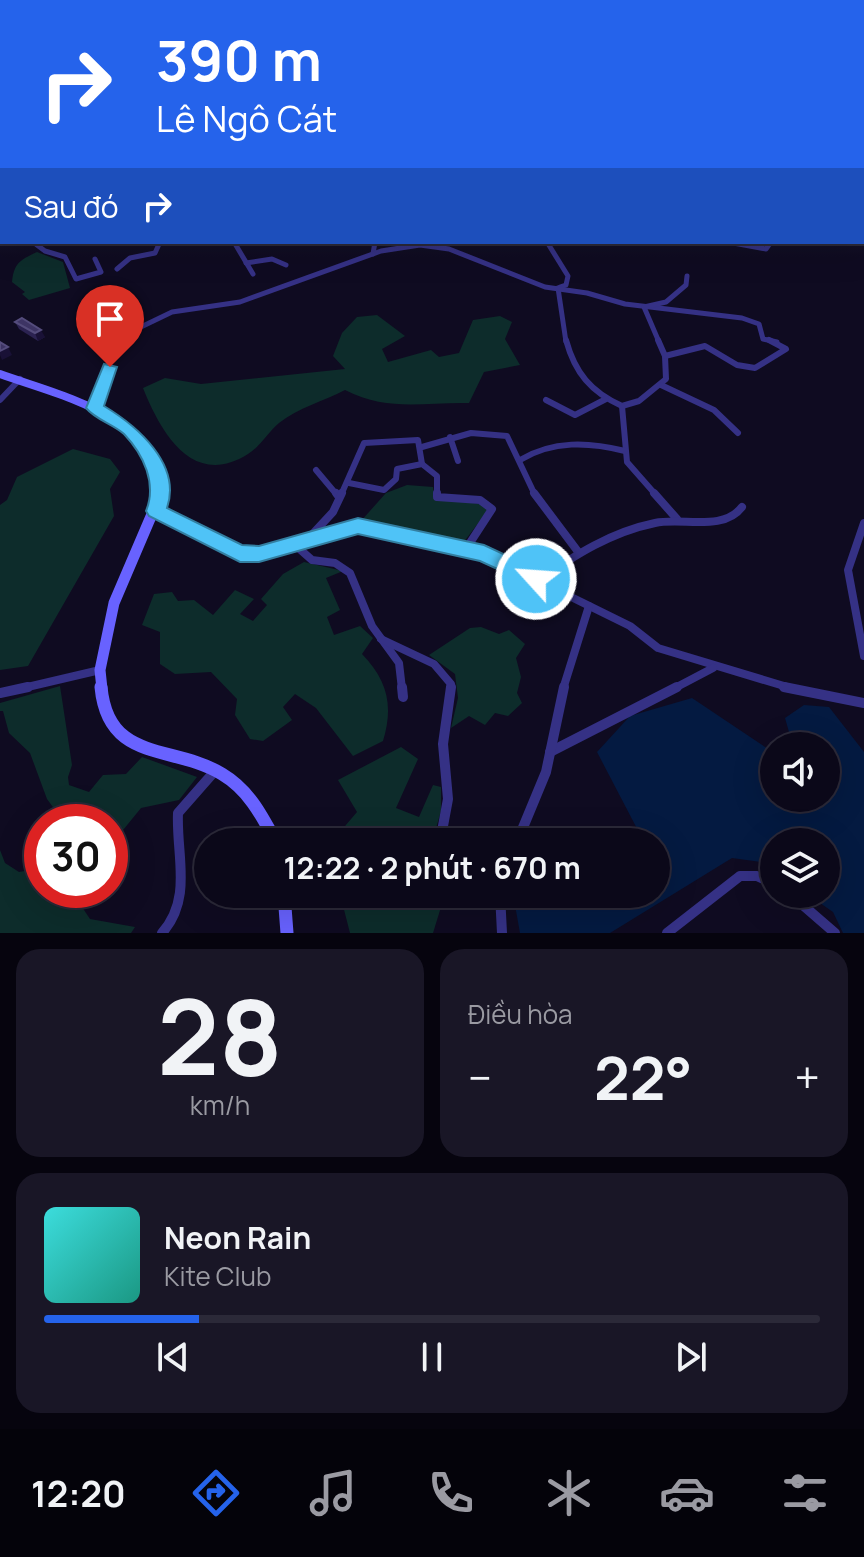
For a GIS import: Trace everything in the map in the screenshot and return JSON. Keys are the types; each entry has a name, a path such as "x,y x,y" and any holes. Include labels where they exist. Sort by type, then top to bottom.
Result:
{"street":[{"path":"36,244 45,251 65,257 76,279 101,272 95,259"},
{"path":"117,269 130,258 155,253 159,244"},
{"path":"235,244 253,274"},
{"path":"373,254 375,244"},
{"path":"548,244 568,276 566,285 558,288"},
{"path":"739,244 766,249 770,244"},
{"path":"95,408 118,338 125,332 172,312 240,302 373,254 420,245 449,249 531,283 644,307 742,318 759,324 763,339 780,343 786,349 775,359 752,370 738,367 705,346 665,356"},
{"path":"246,263 272,259 286,265"},
{"path":"644,307 666,302 686,285 687,276"},
{"path":"558,288 565,346 577,372 606,399 622,406 639,401 661,385 668,367 644,307"},
{"path":"102,312 113,312 114,323 125,332"},
{"path":"0,374 95,408 129,429 146,451 159,476 161,497 114,603 100,670 103,707 108,722 129,741 222,774 256,804 269,828"},
{"path":"0,400 20,379"},
{"path":"661,385 714,410 738,433"},
{"path":"546,400 575,415 606,399"},
{"path":"622,406 625,451 632,470 677,519"},
{"path":"422,447 471,433 505,436 547,515 579,553"},
{"path":"450,437 458,461"},
{"path":"306,542 333,512 349,483 364,443 418,440 422,447 422,464"},
{"path":"520,460 538,450 559,446 593,444 625,451"},
{"path":"349,483 384,490 396,479 397,469 422,464 437,476 437,497 466,497 485,503 492,509 466,549"},
{"path":"316,470 339,497"},
{"path":"539,580 579,553 626,528 677,519 728,521 737,516 742,507"},
{"path":"156,511 240,553 259,554 358,526 466,549 484,554 630,626 658,648 713,668 776,685 864,703"},
{"path":"864,523 848,570 864,656"},
{"path":"295,545 312,560 335,563 350,573 372,626 399,663 403,697"},
{"path":"523,828 538,796 565,680 589,606"},
{"path":"381,639 434,664 451,684 443,744 448,799 443,828"},
{"path":"550,752 713,668"},
{"path":"0,693 100,670"},
{"path":"162,933 172,922 181,894 183,853 178,813 214,772"},
{"path":"667,933 740,876 760,877"},
{"path":"285,908 287,933"},
{"path":"501,908 502,933"},
{"path":"806,908 835,933"}],"green space":[{"path":"37,252 63,262 70,288 29,300 22,294 25,292 12,282 14,270 22,260"},
{"path":"377,315 405,336 382,349 388,362 431,350 439,357 459,353 473,320 500,316 512,322 505,339 520,365 484,372 469,403 391,404 345,390 286,418 248,454 228,463 211,465 195,460 170,438 143,388 165,378 201,384 345,369 333,356 342,333 357,317"},
{"path":"73,449 110,459 120,472 110,489 114,516 28,666 0,670 0,505 7,500 17,477"},
{"path":"407,485 433,487 435,499 482,504 489,509 463,543 361,521 386,493"},
{"path":"304,562 343,571 326,578 340,610 327,617 334,635 360,626 373,638 362,654 383,683 388,705 386,728 383,741 353,756 316,708 295,694 283,707 292,720 263,741 250,739 235,715 237,699 211,672 175,674 160,664 160,632 142,625 154,594 172,592 178,601 194,600 213,615 235,590 254,599 240,614 253,621 267,605 261,599 283,574"},
{"path":"481,627 499,634 509,630 525,644 516,658 521,677 517,693 522,703 508,716 495,713 485,725 469,716 451,728 458,698 455,674 429,655 470,628"},
{"path":"60,686 72,765 69,785 89,792 103,775 126,774 142,757 197,777 179,800 141,808 128,824 128,804 51,804 30,753 9,733 0,703"},
{"path":"401,747 418,759 396,808 419,817 433,785 441,787 441,811 436,828 343,828 357,812 338,780"},
{"path":"0,850 5,863 19,872 24,871 24,908 83,908 90,919 135,927 131,933 0,933"},
{"path":"344,908 441,908 433,933 350,933"}],"water":[{"path":"692,698 760,744 760,812 840,812 840,732 789,732 785,718 804,705 829,707 864,752 864,933 843,933 833,912 827,908 840,908 840,828 760,828 760,862 732,858 670,896 670,828 637,828 597,752 630,716"},
{"path":"516,908 651,908 610,933 520,933"}],"building":[{"path":"22,318 41,330 35,333 15,322"}],"route":[{"path":"110,367 95,408 129,429 146,451 159,476 161,497 156,511 240,553 259,554 358,526 393,531 484,554 536,579"}]}
